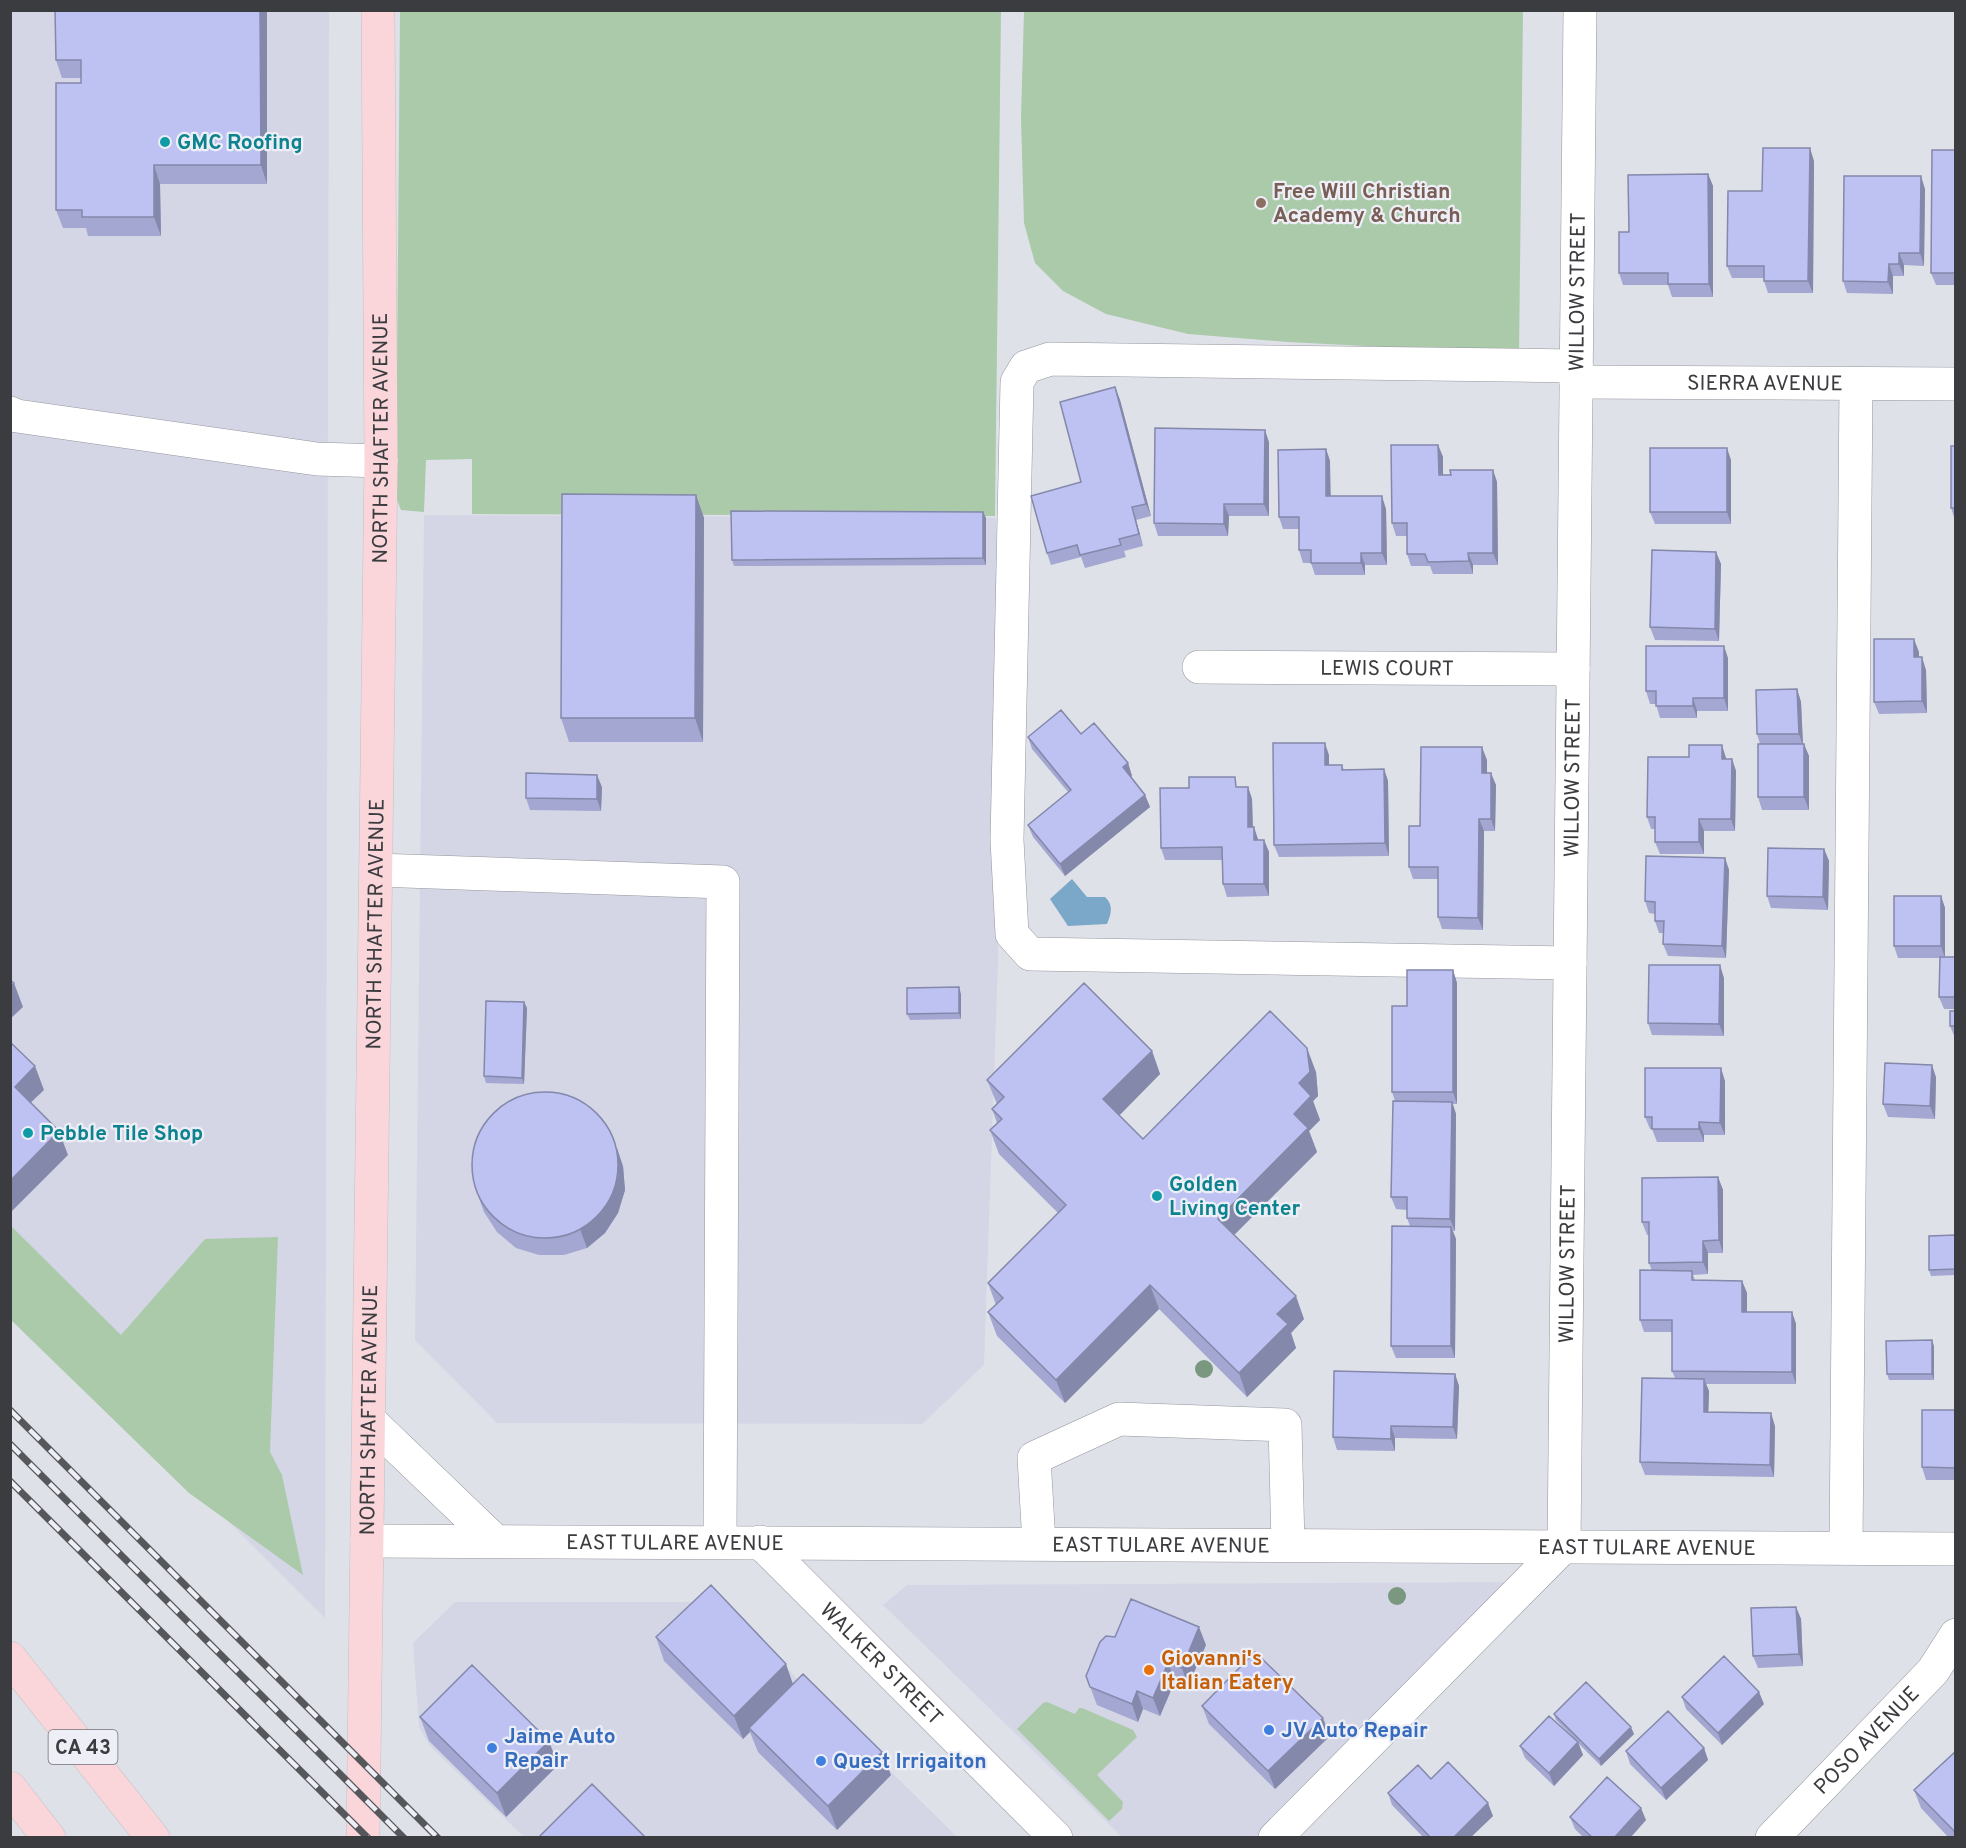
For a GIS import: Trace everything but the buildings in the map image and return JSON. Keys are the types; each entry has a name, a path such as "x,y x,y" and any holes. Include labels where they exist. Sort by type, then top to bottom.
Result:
{"main road":[{"name":"NORTH SHAFTER AVENUE","path":"363,1838 381,461 378,10"},
{"name":"CA 43","path":"10,1658 153,1838"},
{"path":"16,1804 48,1838"}],"street":[{"name":"WILLOW STREET","path":"1564,1546 1580,10"},
{"name":"SIERRA AVENUE","path":"1570,963 1030,954 1012,934 1006,840 1017,382 1026,367 1050,359 1856,384 1956,384"},
{"path":"1846,1548 1856,384"},
{"path":"10,413 16,416 317,459 381,461"},
{"name":"LEWIS COURT","path":"1199,667 1573,669"},
{"path":"376,870 723,882 720,1542"},
{"path":"1038,1543 1034,1458 1119,1419 1286,1425 1288,1544"},
{"path":"369,1420 495,1541"},
{"name":"EAST TULARE AVENUE","path":"367,1541 1956,1549"},
{"name":"WALKER STREET","path":"760,1542 1056,1838"},
{"path":"1275,1838 1564,1546"},
{"name":"POSO AVENUE","path":"1772,1838 1932,1671 1956,1635"}],"shaded area":[{"path":"10,11 329,11 325,1618 11,1304"},
{"path":"424,515 996,518 998,962 984,1365 922,1424 497,1423 415,1340"},
{"path":"1540,1582 1260,1838 1122,1837 883,1605 907,1585"},
{"path":"455,1602 720,1602 957,1837 524,1837 430,1746 419,1727 413,1643"}],"green space":[{"path":"400,11 1001,11 995,516 472,514 472,459 426,460 424,512 401,510 396,497"},
{"name":"Free Will Christian Academy & Church","path":"1024,11 1523,11 1519,354 1288,342 1188,334 1106,314 1063,291 1035,263 1024,223 1021,118"},
{"path":"10,1225 121,1335 205,1239 278,1237 270,1452 282,1475 303,1575 189,1493 11,1320"},
{"path":"1047,1702 1075,1714 1079,1708 1082,1708 1133,1730 1137,1737 1097,1775 1123,1802 1122,1809 1109,1821 1017,1729 1043,1703"}],"water":[{"path":"1072,879 1087,897 1105,897 1108,900 1111,910 1107,924 1068,926 1050,899"}],"railway":[{"path":"10,1410 438,1838"},
{"path":"10,1444 404,1838"},
{"path":"10,1481 368,1838"}],"place":[{"name":"GMC Roofing","path":"165,142"},
{"name":"Free Will Christian Academy & Church","path":"1261,203"},
{"name":"Pebble Tile Shop","path":"28,1133"},
{"name":"Golden Living Center","path":"1157,1196"},
{"name":"Giovanni's Italian Eatery","path":"1149,1670"},
{"name":"JV Auto Repair","path":"1269,1730"},
{"name":"Jaime Auto Repair","path":"492,1748"},
{"name":"Quest Irrigaiton","path":"821,1761"}]}
